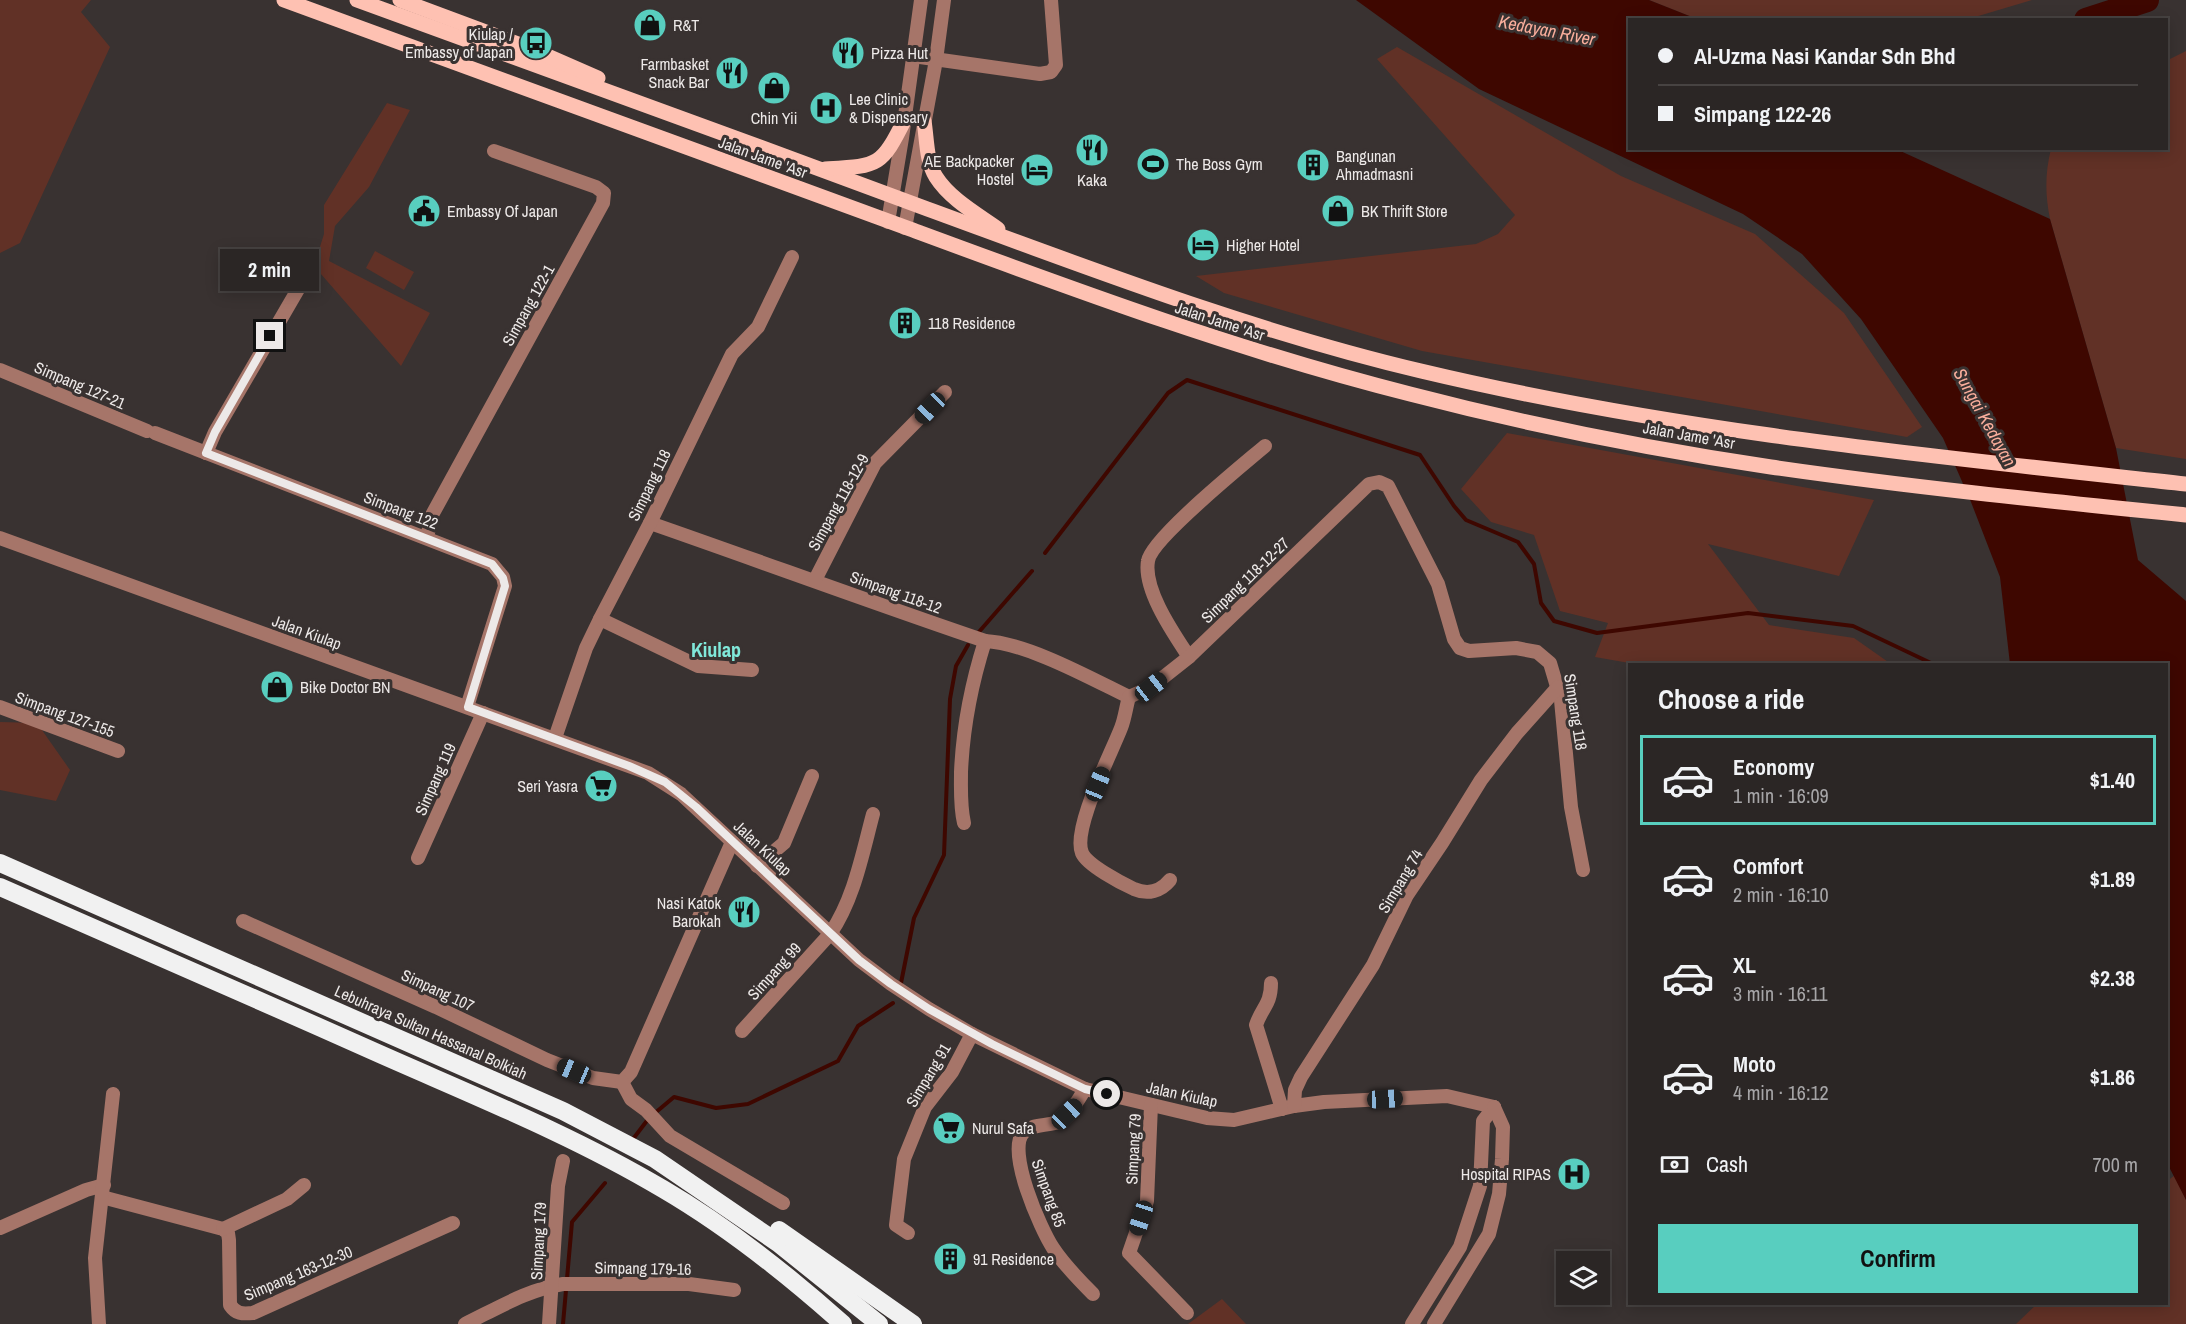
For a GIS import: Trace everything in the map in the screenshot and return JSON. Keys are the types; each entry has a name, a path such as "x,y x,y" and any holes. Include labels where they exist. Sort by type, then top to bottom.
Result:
{"highway":[{"name":"Lebuhraya Sultan Hassanal Bolkiah","path":"0,863 563,1111 655,1159 778,1243 879,1324"},
{"path":"0,887 458,1088 609,1158 714,1221 765,1258 843,1324"},
{"path":"715,1198 776,1228 913,1324"},
{"path":"816,1300 838,1324"}],"main road":[{"name":"Jalan Jame 'Asr","path":"284,0 888,222 1207,336 1287,361 1413,395 1538,424 1768,467 2186,515"},
{"name":"Jalan Jame 'Asr","path":"357,0 1015,241 1234,317 1418,370 1541,397 1667,420 1866,449 2186,484"},
{"path":"400,0 561,61 685,120"},
{"path":"819,169 868,165 882,158 905,119"},
{"path":"924,121 929,158 935,176 964,205 1015,241"}],"street":[{"path":"888,222 921,0"},
{"path":"905,228 936,60 944,0"},
{"path":"913,56 1040,74 1051,72 1056,65 1051,0"},
{"name":"Simpang 122-1","path":"428,537 432,515 603,203 604,193 596,187 494,151"},
{"name":"Simpang 118","path":"555,738 586,648 600,619 650,523 732,354 758,327 792,257"},
{"path":"206,453 215,432 304,279"},
{"name":"Simpang 127-21","path":"0,370 151,432"},
{"name":"Simpang 118-12-9","path":"815,580 875,464 945,392"},
{"name":"Simpang 122","path":"151,432 428,537 492,564 503,578 505,586 468,707"},
{"path":"1189,657 1164,616 1149,582 1148,560 1156,546 1196,505 1265,446"},
{"name":"Simpang 118","path":"1379,482 1388,486 1438,584 1454,639 1460,648 1469,651 1516,648 1537,652 1551,663 1558,687 1565,731 1571,807 1583,870"},
{"name":"Simpang 118-12-27","path":"1129,697 1151,687 1189,657 1369,484 1379,482"},
{"name":"Simpang 118-12","path":"650,523 985,641 1024,649 1129,697"},
{"name":"Jalan Kiulap","path":"0,538 555,738 665,782 859,960 891,984 972,1034 1085,1089 1208,1118 1234,1120 1288,1108 1330,1102 1447,1096 1494,1107"},
{"path":"600,619 698,666 752,670"},
{"path":"964,823 960,807 963,739 972,681 985,641"},
{"name":"Simpang 74","path":"1288,1108 1301,1077 1373,965 1407,895 1481,780 1517,733 1558,687"},
{"path":"1129,697 1122,726 1083,822 1079,841 1082,854 1091,863 1127,886 1140,891 1153,891 1163,888 1170,880"},
{"name":"Simpang 127-155","path":"0,707 118,751"},
{"name":"Simpang 119","path":"418,858 483,713"},
{"path":"757,866 784,843 812,776"},
{"name":"Simpang 99","path":"742,1031 830,934 841,918 873,814"},
{"path":"732,842 631,1072 622,1082 631,1099 646,1110 670,1136 783,1203"},
{"name":"Simpang 107","path":"243,921 436,1006 556,1064 593,1078 622,1082"},
{"path":"1271,983 1271,997 1256,1025 1288,1108"},
{"name":"Simpang 91","path":"908,1233 896,1225 904,1159 925,1107 952,1072 972,1034"},
{"name":"Simpang 85","path":"1085,1089 1076,1105 1057,1123 1032,1127 1023,1133 1018,1142 1018,1157 1039,1223 1053,1249 1093,1294"},
{"path":"99,1324 95,1258 113,1094"},
{"name":"Simpang 79","path":"1151,1104 1147,1201 1129,1253 1187,1313"},
{"path":"1412,1324 1460,1247 1480,1186 1483,1121 1494,1107 1503,1127 1502,1159 1499,1194 1489,1234 1434,1324"},
{"name":"Simpang 179","path":"549,1324 558,1186 563,1161"},
{"path":"0,1228 86,1190 103,1191 223,1229 287,1199 304,1185"},
{"name":"Simpang 163-12-30","path":"223,1229 228,1233 230,1240 230,1305 235,1311 243,1314 253,1313 453,1223"},
{"name":"Simpang 179-16","path":"465,1324 520,1298 552,1286 689,1284 734,1290"}],"shaded area":[{"path":"0,0 91,0 81,12 110,47 20,243 0,253"},
{"path":"1649,0 2032,0 1972,18 1694,18"},
{"path":"1397,47 1621,176 1755,234 1844,313 1922,427 1907,437 1422,351 1224,293 1196,276 1476,244 1498,234 1515,215 1377,59"},
{"path":"2186,51 2186,459 2116,448 2050,219 2046,184 2051,150 2168,150 2168,60"},
{"path":"387,103 410,110 369,187 335,226 329,261 430,313 401,366 314,266 324,234 324,205"},
{"path":"375,251 414,272 404,290 366,268"},
{"path":"1507,433 1874,500 1839,576 1708,544 1769,625 1854,638 1890,663 1629,663 1595,657 1608,623 1560,611 1534,535 1491,522 1461,489"},
{"path":"0,722 37,723 70,770 56,801 0,790"},
{"path":"2175,1175 2186,1200 2186,1324 2016,1324 2036,1305 2168,1305 2168,1180"},
{"path":"1222,1299 1246,1324 1188,1324"}],"water":[{"path":"1356,0 1649,0 1694,18 1628,18 1628,150 1898,150 2050,219 2116,448 2138,560 2186,601 2186,1200 2168,1165 2168,663 2010,663 2000,577 1943,438 1861,319 1802,254 1743,214 1479,89"}],"waterway":[{"path":"2092,18 2147,0"},
{"path":"1045,553 1168,393 1187,380 1420,455 1466,520 1518,542 1534,564 1541,603 1554,621 1597,633 1748,613 1853,626 1931,663"},
{"path":"978,633 1032,571"},
{"path":"901,983 914,918 944,855 950,699 956,666 968,645"},
{"path":"655,1113 674,1097 716,1108 748,1104 838,1061 858,1026 893,1003"},
{"path":"633,1139 649,1118"},
{"path":"563,1324 572,1222 605,1183"}],"place":[{"name":"R&T","path":"650,25"},
{"name":"Kiulap / Embassy of Japan","path":"536,43"},
{"name":"Pizza Hut","path":"848,53"},
{"name":"Farmbasket Snack Bar","path":"732,73"},
{"name":"Chin Yii","path":"774,88"},
{"name":"Lee Clinic & Dispensary","path":"826,108"},
{"name":"Kaka","path":"1092,150"},
{"name":"The Boss Gym","path":"1153,164"},
{"name":"Bangunan Ahmadmasni","path":"1313,165"},
{"name":"AE Backpacker Hostel","path":"1037,170"},
{"name":"Embassy Of Japan","path":"424,211"},
{"name":"BK Thrift Store","path":"1338,211"},
{"name":"Higher Hotel","path":"1203,245"},
{"name":"118 Residence","path":"905,323"},
{"name":"Bike Doctor BN","path":"277,687"},
{"name":"Seri Yasra","path":"601,786"},
{"name":"Nasi Katok Barokah","path":"744,912"},
{"name":"Nurul Safa","path":"949,1128"},
{"name":"Hospital RIPAS","path":"1574,1174"},
{"name":"91 Residence","path":"950,1259"}],"district":[{"name":"Kiulap","path":"716,649"}],"route":[{"path":"270,336 215,432 206,453 428,537 492,564 499,570 505,586 503,596 468,707 648,773 665,782 696,807 859,960 891,984 972,1034 1085,1089 1107,1094"}],"water label":[{"name":"Kedayan River","path":"1547,30"},
{"name":"Sungai Kedayan","path":"1985,417"}]}
